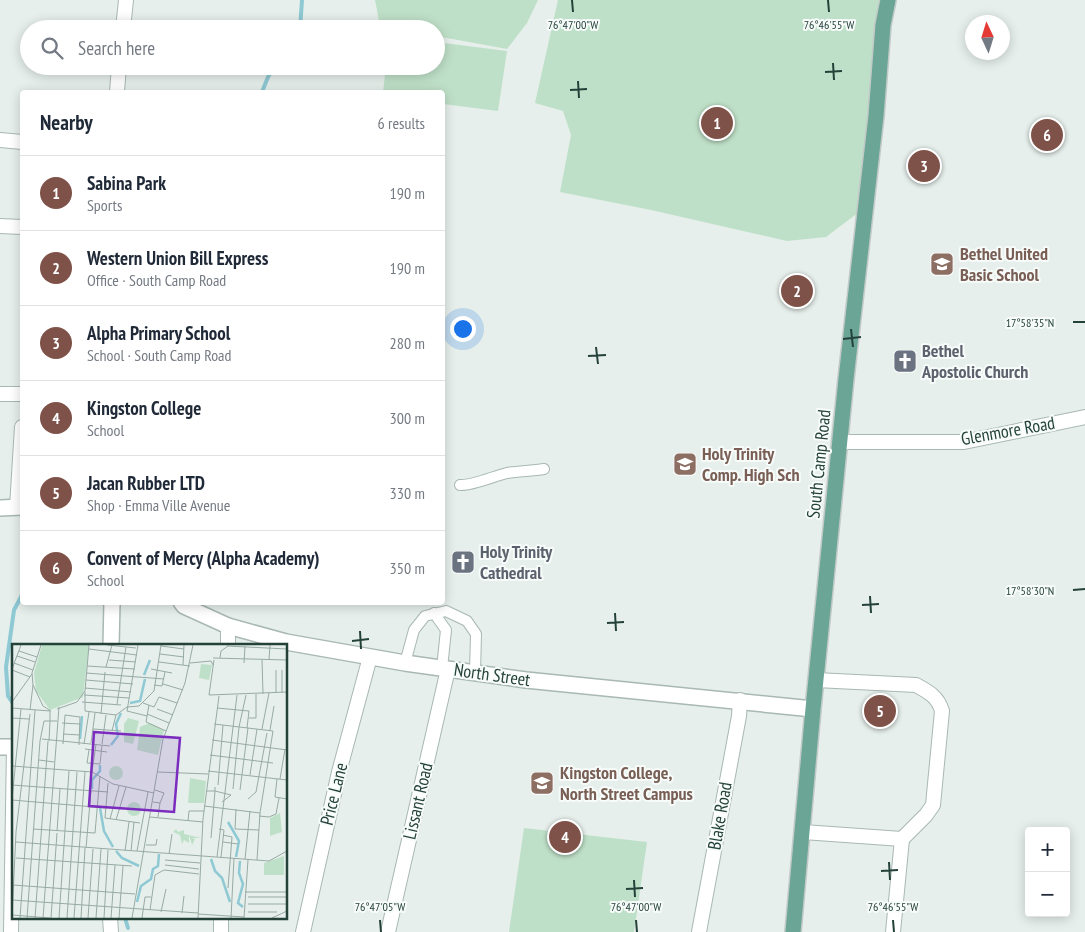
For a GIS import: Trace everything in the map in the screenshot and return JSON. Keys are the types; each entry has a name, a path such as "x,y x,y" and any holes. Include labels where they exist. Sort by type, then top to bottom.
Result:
{"main road":[{"name":"South Camp Road","path":"793,932 840,442 876,116 883,26 888,0"}],"street":[{"path":"124,20 126,0"},
{"path":"117,90 118,75"},
{"path":"0,140 20,142"},
{"path":"0,226 20,227"},
{"path":"0,394 20,394"},
{"name":"Glenmore Road","path":"840,442 964,442 1085,417"},
{"path":"460,485 468,486 478,481 507,474 544,469"},
{"path":"0,508 20,507"},
{"path":"111,644 112,605"},
{"name":"North Street","path":"182,605 228,626 286,642 405,663 526,680 740,700 813,709"},
{"path":"405,663 414,630 425,616 446,611 466,621 476,634 475,673"},
{"path":"434,613 446,630 445,669"},
{"path":"446,630 459,617"},
{"path":"228,626 228,644"},
{"name":"Price Lane","path":"302,932 340,772 370,657"},
{"name":"Lissant Road","path":"388,932 445,669"},
{"path":"816,680 916,685 930,692 939,702 942,711 933,805 926,815 902,839 893,932"},
{"name":"Blake Road","path":"699,932 739,716 740,700"},
{"path":"803,832 902,839"}],"green space":[{"path":"375,0 538,0 527,23 507,49 445,38 445,20 379,20"},
{"path":"558,0 881,0 859,212 826,237 787,241 651,210 560,192 571,135 563,111 535,103"},
{"path":"445,43 507,51 498,111 445,104 445,90 383,90 385,75 445,75"},
{"path":"524,828 647,842 634,932 509,932"}],"waterway":[{"path":"301,20 302,0"},
{"path":"263,90 269,75"},
{"path":"12,702 8,696 6,667 14,610 20,599"},
{"path":"126,920 128,928"}],"place":[{"name":"Sabina Park","path":"717,123"},
{"name":"Convent of Mercy (Alpha Academy)","path":"1047,135"},
{"name":"Alpha Primary School","path":"924,166"},
{"name":"Bethel United Basic School","path":"942,264"},
{"name":"Western Union Bill Express","path":"797,291"},
{"name":"Bethel Apostolic Church","path":"905,361"},
{"name":"Holy Trinity Comp. High Sch","path":"685,464"},
{"name":"Holy Trinity Cathedral","path":"463,562"},
{"name":"Jacan Rubber LTD","path":"880,711"},
{"name":"Kingston College, North Street Campus","path":"542,783"},
{"name":"Kingston College","path":"565,837"}]}
